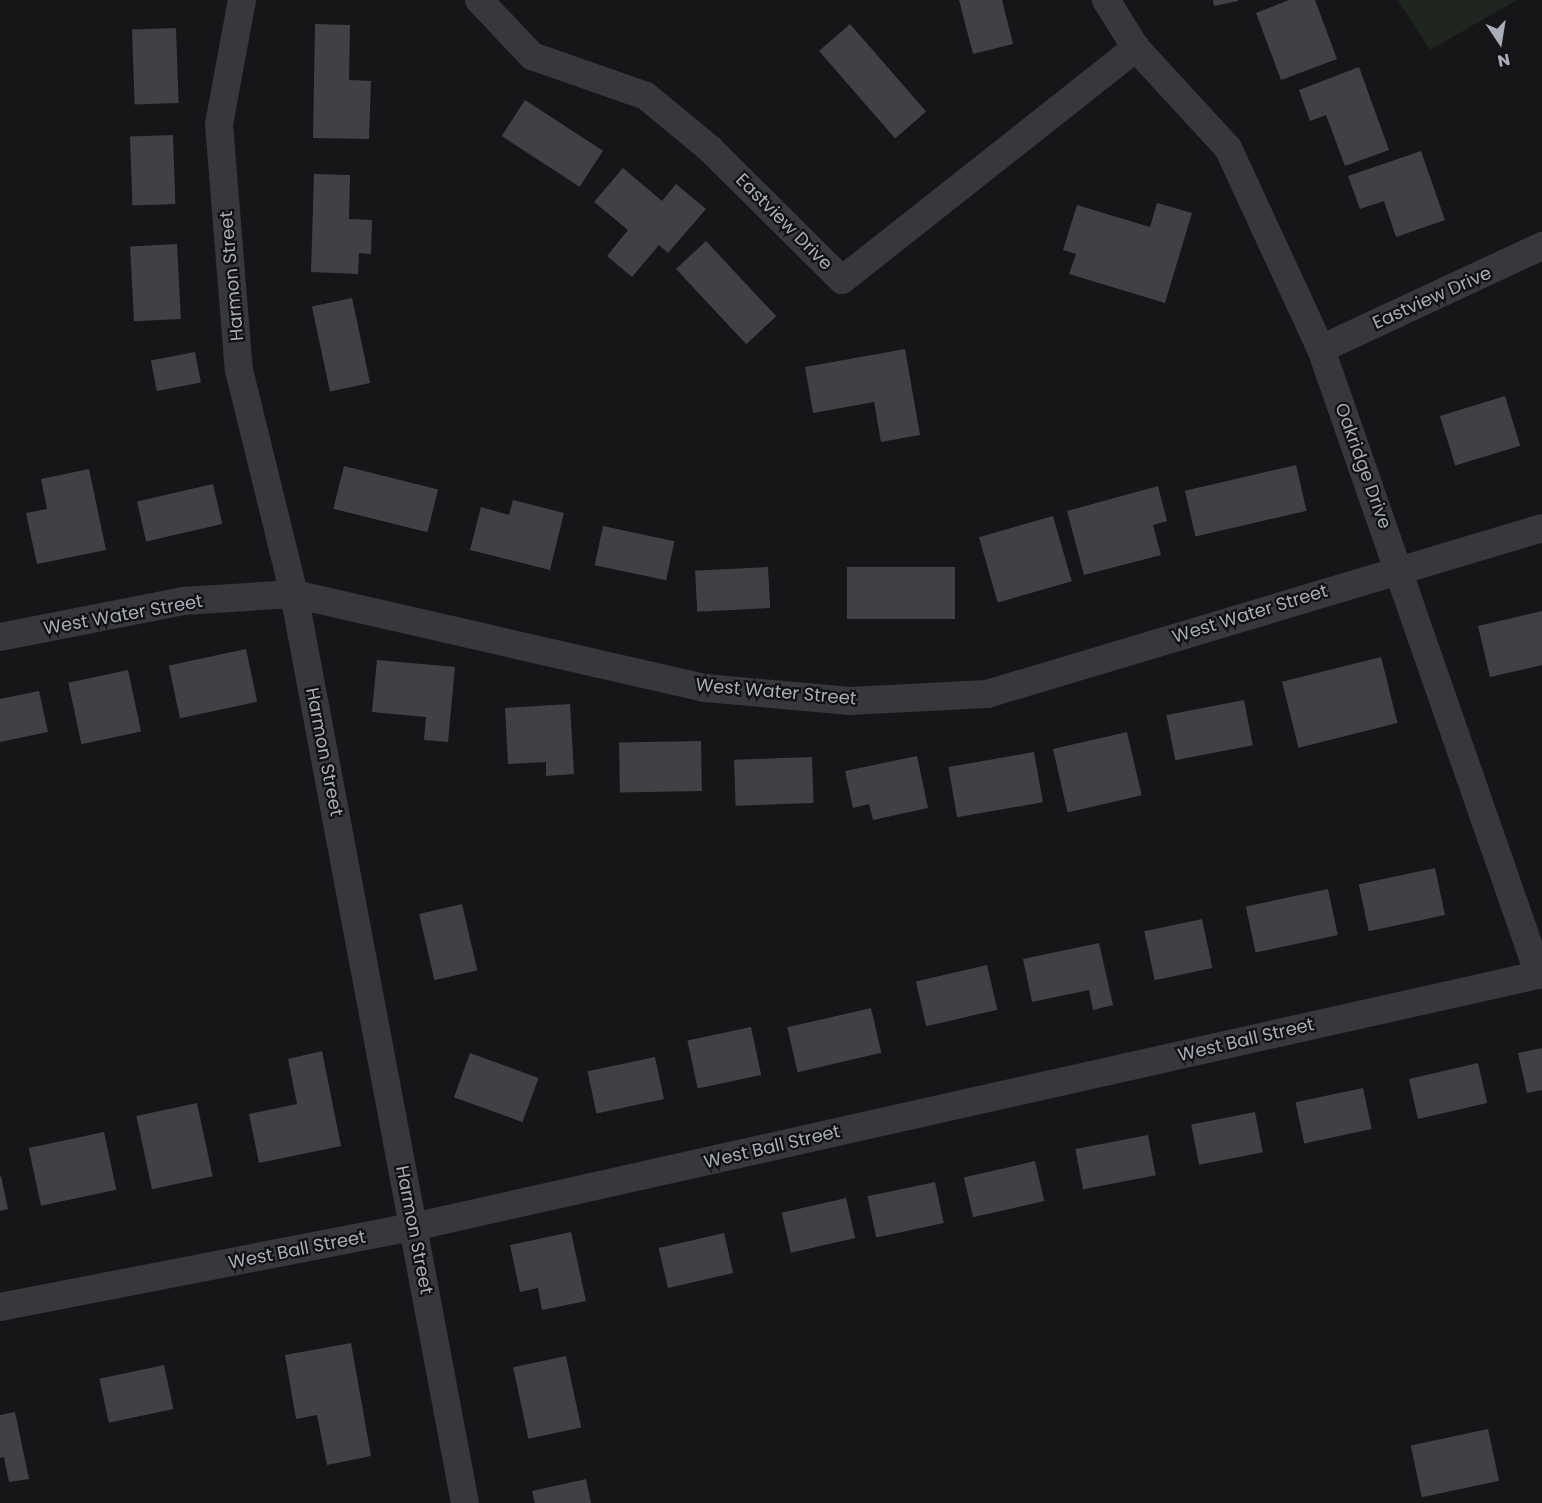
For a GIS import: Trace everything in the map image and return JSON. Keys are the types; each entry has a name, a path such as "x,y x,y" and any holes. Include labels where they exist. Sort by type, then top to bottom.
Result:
{"street":[{"name":"Harmon Street","path":"242,0 219,124 238,358 294,594 465,1503"},
{"name":"Eastview Drive","path":"479,0 532,56 646,96 710,149 842,280 1136,48"},
{"name":"Oakridge Drive","path":"1106,0 1136,48 1228,148 1321,349 1400,569 1540,974"},
{"name":"Eastview Drive","path":"1321,349 1542,246"},
{"name":"West Water Street","path":"0,637 183,601 294,594 705,688 850,701 987,694 1542,528"},
{"name":"West Ball Street","path":"0,1307 413,1227 1540,974"}],"shaded area":[{"path":"1398,0 1517,0 1430,50"}],"building":[{"path":"959,0 1002,0 1013,44 973,54"},
{"path":"1213,0 1238,0 1238,1 1214,6"},
{"path":"1289,0 1315,0 1337,59 1281,80 1256,13"},
{"path":"315,24 350,25 349,80 371,81 369,139 313,138"},
{"path":"850,24 926,112 895,138 819,51"},
{"path":"176,28 179,103 135,104 132,30"},
{"path":"1359,67 1389,150 1345,166 1326,115 1310,121 1299,90"},
{"path":"525,100 603,151 580,187 502,136"},
{"path":"173,135 175,204 132,205 130,137"},
{"path":"1421,151 1445,220 1396,237 1384,201 1360,209 1348,176"},
{"path":"623,168 662,201 676,184 706,209 668,253 659,245 632,277 607,256 628,230 594,202"},
{"path":"314,174 350,175 349,219 372,220 371,254 359,253 358,274 311,272"},
{"path":"1157,203 1192,213 1165,303 1069,274 1076,254 1063,250 1077,205 1150,227"},
{"path":"706,241 776,316 746,344 676,269"},
{"path":"177,244 181,319 134,321 130,246"},
{"path":"352,298 370,383 330,392 312,307"},
{"path":"905,349 920,435 881,442 874,402 813,413 805,367"},
{"path":"195,352 201,382 157,391 151,361"},
{"path":"1505,396 1520,446 1455,466 1440,416"},
{"path":"1296,465 1307,511 1195,536 1185,491"},
{"path":"344,466 438,489 427,532 333,509"},
{"path":"89,469 106,550 37,564 26,513 47,509 41,479"},
{"path":"213,484 222,524 146,541 137,502"},
{"path":"1158,486 1167,521 1153,525 1161,555 1084,575 1067,511"},
{"path":"513,500 564,513 550,570 470,550 481,507 509,515"},
{"path":"1053,516 1072,581 998,603 979,537"},
{"path":"603,526 674,541 666,580 595,565"},
{"path":"768,567 770,608 697,612 695,571"},
{"path":"847,567 955,567 955,619 847,619"},
{"path":"1542,611 1542,665 1490,677 1478,626"},
{"path":"246,649 257,702 180,718 169,665"},
{"path":"1381,657 1397,723 1298,748 1282,682"},
{"path":"377,660 455,667 448,742 424,740 426,717 372,712"},
{"path":"128,670 141,732 81,744 68,683"},
{"path":"39,691 48,732 0,742 0,699"},
{"path":"1244,700 1253,745 1175,760 1166,715"},
{"path":"570,704 574,774 546,776 546,762 508,764 505,708"},
{"path":"1127,732 1142,795 1068,812 1053,749"},
{"path":"701,741 702,791 620,792 619,742"},
{"path":"1034,752 1043,802 957,817 948,767"},
{"path":"917,756 928,808 873,820 869,804 853,808 845,771"},
{"path":"812,757 814,803 736,806 734,760"},
{"path":"1435,868 1445,915 1369,931 1359,884"},
{"path":"1328,889 1338,935 1256,952 1246,906"},
{"path":"462,904 477,970 434,980 419,914"},
{"path":"1202,919 1212,968 1155,980 1144,931"},
{"path":"1099,943 1113,1005 1093,1010 1089,990 1032,1002 1023,959"},
{"path":"987,965 997,1010 926,1026 916,981"},
{"path":"871,1008 881,1053 798,1072 787,1027"},
{"path":"751,1027 761,1075 698,1088 687,1041"},
{"path":"1542,1048 1542,1090 1527,1093 1518,1053"},
{"path":"322,1051 341,1146 259,1163 249,1114 297,1104 288,1059"},
{"path":"470,1053 539,1078 523,1122 454,1097"},
{"path":"655,1057 664,1099 596,1113 588,1071"},
{"path":"1478,1063 1487,1103 1418,1119 1409,1079"},
{"path":"1363,1088 1372,1129 1304,1143 1296,1102"},
{"path":"197,1103 213,1176 152,1189 136,1116"},
{"path":"1255,1112 1263,1152 1199,1165 1191,1124"},
{"path":"104,1132 116,1190 41,1206 29,1148"},
{"path":"1148,1135 1156,1175 1083,1189 1075,1149"},
{"path":"1035,1161 1044,1201 973,1217 964,1177"},
{"path":"0,1177 8,1209 0,1211"},
{"path":"935,1182 944,1223 876,1237 868,1196"},
{"path":"846,1198 855,1238 791,1253 782,1213"},
{"path":"571,1232 586,1301 542,1310 538,1288 520,1292 510,1245"},
{"path":"724,1233 733,1273 668,1288 659,1248"},
{"path":"351,1343 371,1456 327,1465 317,1415 296,1419 285,1355"},
{"path":"566,1356 581,1427 528,1439 513,1367"},
{"path":"164,1365 173,1409 109,1423 99,1379"},
{"path":"15,1412 29,1479 9,1482 4,1457 0,1458 0,1415"},
{"path":"1488,1429 1499,1481 1422,1497 1411,1445"},
{"path":"586,1479 591,1503 535,1503 532,1491"}]}
